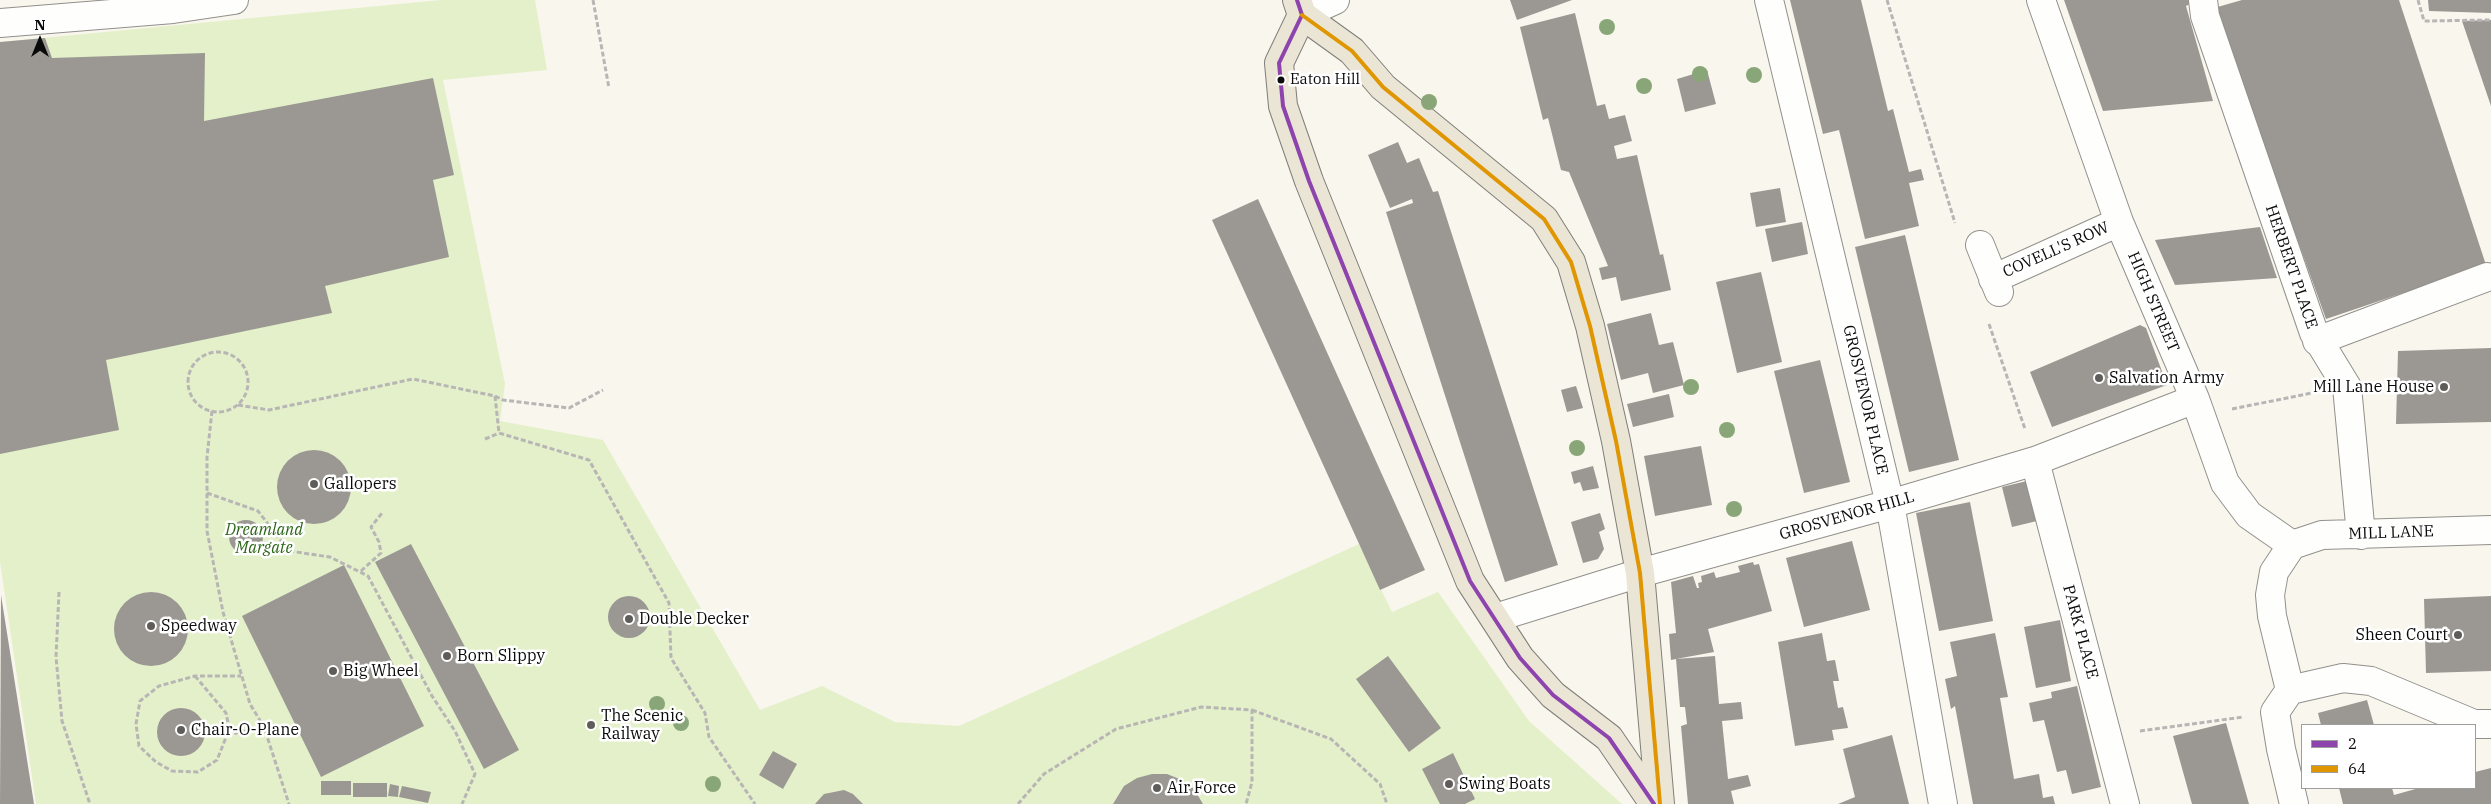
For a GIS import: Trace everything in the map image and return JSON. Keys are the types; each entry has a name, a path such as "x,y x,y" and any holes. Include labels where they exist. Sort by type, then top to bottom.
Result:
{"main road":[{"path":"1654,804 1609,738 1553,695 1520,658 1470,581 1308,181 1283,106 1278,63 1299,7 1352,51 1383,88 1544,219 1571,262 1590,326 1614,432 1640,573 1660,804"}],"street":[{"path":"0,22 173,9 234,0"},
{"path":"1299,7 1335,0"},
{"name":"GROSVENOR PLACE","path":"1769,0 1890,504 1943,804"},
{"name":"HIGH STREET","path":"2041,0 2119,222 2198,407 2225,483 2249,515 2292,545"},
{"name":"HERBERT PLACE","path":"2203,0 2205,16 2319,331 2346,386 2361,534"},
{"name":"COVELL'S ROW","path":"1980,245 1996,286 2119,222"},
{"path":"2319,331 2487,277"},
{"name":"GROSVENOR HILL","path":"1495,618 1640,573 1890,504 2035,460 2198,407"},
{"name":"PARK PLACE","path":"2035,460 2125,804"},
{"name":"MILL LANE","path":"2292,545 2322,534 2491,530"},
{"path":"2290,690 2272,616 2270,595 2274,572 2292,545"},
{"path":"2294,804 2280,749 2275,712 2290,690 2343,678 2371,681 2474,724 2491,724"}],"path":[{"path":"594,0 609,88"},
{"path":"2418,0 2424,21 2491,20"},
{"path":"223,351 240,360 246,369 249,379 248,388 238,405 230,410 212,411 204,409 193,398 188,379 196,361 213,352 223,351"},
{"path":"238,405 268,410 413,379 495,396 503,400 569,408 603,390"},
{"path":"2198,407 2346,386"},
{"path":"495,396 498,433"},
{"path":"212,411 207,457 209,540 223,612 250,704 264,727 289,804"},
{"path":"485,439 498,433 589,460 669,603 671,658 705,713 709,737 755,804"},
{"path":"207,493 258,511 289,551 330,557 368,576 432,696 455,731 475,774 462,804"},
{"path":"361,571 380,553 379,542 371,527 382,513"},
{"path":"59,592 56,657 62,721 90,804"},
{"path":"195,676 226,714 229,727 216,760 198,772 172,771 156,762 139,746 136,724 140,701 159,686 195,676 241,676"},
{"path":"1018,804 1044,774 1116,729 1201,707 1252,710 1331,739 1380,784 1387,804"},
{"path":"1246,804 1252,782 1252,710"},
{"path":"2107,735 2275,712"},
{"path":"227,735 264,727"}],"green space":[{"name":"Dreamland Margate","path":"441,0 535,0 547,70 443,80 505,384 500,421 603,440 760,710 822,686 895,722 959,726 1359,544 1392,612 1438,592 1529,721 1622,804 36,804 0,562 0,42"}],"building":[{"path":"1510,0 1572,0 1517,20"},
{"path":"1790,0 1861,0 1888,111 1893,109 1909,172 1921,169 1924,180 1909,183 1919,226 1865,239 1839,130 1823,134"},
{"path":"2064,0 2189,0 2190,4 2186,6 2213,101 2103,111"},
{"path":"2242,0 2399,0 2486,265 2326,319 2214,8"},
{"path":"2428,0 2491,0 2491,13 2429,11"},
{"path":"1575,13 1597,106 1605,104 1609,119 1625,115 1632,141 1614,146 1617,159 1637,155 1660,255 1663,254 1671,290 1621,301 1616,277 1602,280 1599,268 1608,266 1569,172 1561,170 1548,118 1543,120 1520,27"},
{"path":"2491,20 2491,106 2462,21"},
{"path":"45,38 52,58 205,53 204,121 433,78 454,175 433,180 449,257 325,286 332,313 106,360 119,430 0,454 0,42"},
{"path":"1707,70 1716,104 1685,112 1677,79"},
{"path":"1398,142 1407,163 1419,158 1433,192 1438,191 1558,565 1505,582 1386,212 1413,203 1412,199 1390,208 1368,155"},
{"path":"1780,188 1786,222 1756,227 1750,193"},
{"path":"1258,199 1425,570 1380,590 1212,220"},
{"path":"1802,222 1808,254 1772,262 1765,229"},
{"path":"2260,227 2277,278 2175,285 2155,240"},
{"path":"1905,235 1959,460 1909,472 1855,247"},
{"path":"1761,272 1782,362 1737,373 1716,282"},
{"path":"1651,313 1659,345 1673,342 1684,385 1653,393 1648,373 1621,380 1607,324"},
{"name":"Salvation Army","path":"2140,325 2146,328 2167,385 2052,427 2030,372"},
{"name":"Mill Lane House","path":"2491,348 2491,422 2396,424 2398,351"},
{"path":"1820,360 1850,482 1804,493 1774,371"},
{"path":"1576,386 1583,408 1567,412 1561,390"},
{"path":"1669,394 1674,417 1633,427 1627,404"},
{"path":"1701,446 1712,505 1655,516 1644,456"},
{"name":"Gallopers","path":"307,450 321,450 335,456 345,466 351,480 349,501 335,518 321,524 307,524 293,518 283,508 277,494 277,480 283,466 293,456"},
{"path":"1593,466 1599,488 1583,491 1580,482 1574,484 1571,472"},
{"path":"2027,481 2037,521 2012,527 2002,487"},
{"path":"1970,502 1993,621 1939,631 1916,513"},
{"path":"1600,513 1605,529 1599,532 1604,549 1598,559 1583,563 1571,522"},
{"path":"246,520 258,525 263,537 258,549 246,554 234,549 229,537 234,525"},
{"path":"1852,541 1870,610 1804,627 1786,558"},
{"name":"Born Slippy","path":"411,544 519,750 484,769 375,562"},
{"path":"1753,562 1754,565 1759,564 1772,611 1708,629 1714,652 1671,660 1669,634 1676,633 1671,582 1693,576 1697,588 1699,588 1698,583 1702,582 1701,576 1714,572 1716,578 1740,572 1738,566"},
{"name":"Big Wheel","path":"344,565 424,726 321,777 242,616"},
{"name":"Speedway","path":"144,592 158,592 172,598 182,608 188,622 186,643 172,660 158,666 144,666 130,660 120,650 114,636 114,622 120,608 130,598"},
{"path":"1,595 34,804 0,804"},
{"name":"Double Decker","path":"629,596 644,602 650,617 644,632 629,638 614,632 608,617 614,602"},
{"name":"Sheen Court","path":"2491,596 2491,671 2426,673 2424,599"},
{"path":"2060,620 2071,681 2036,688 2024,627"},
{"path":"1822,633 1827,661 1835,660 1839,681 1833,681 1838,708 1843,707 1848,728 1832,730 1834,740 1795,746 1778,642"},
{"path":"1995,633 2008,697 2000,698 2014,779 2039,774 2043,798 2053,796 2055,804 1973,804 1955,706 1951,709 1945,679 1957,676 1950,642"},
{"path":"1388,656 1441,728 1409,752 1356,679"},
{"path":"1715,656 1719,704 1741,702 1743,719 1722,721 1728,779 1748,775 1751,786 1731,791 1734,804 1688,804 1681,726 1687,724 1685,707 1680,707 1676,659"},
{"path":"2077,686 2101,787 2072,794 2066,770 2057,772 2044,720 2033,722 2029,703 2052,698 2051,692"},
{"path":"2367,700 2374,724 2321,724 2318,713"},
{"name":"Chair-O-Plane","path":"176,708 186,708 198,715 205,727 205,737 198,749 186,756 176,756 168,752 161,745 157,737 157,727 161,719 168,712"},
{"path":"2226,723 2249,804 2192,804 2173,736"},
{"path":"1892,735 1909,804 1838,804 1855,797 1843,749"},
{"path":"773,751 797,764 783,789 759,775"},
{"name":"Swing Boats","path":"1453,753 1475,799 1465,804 1440,804 1422,769"},
{"path":"2491,768 2491,804 2343,804 2339,789 2392,789 2394,795 2415,789 2476,789 2476,772"},
{"name":"Air Force","path":"1152,774 1167,774 1182,780 1194,789 1203,804 1113,804 1124,786 1137,778"},
{"path":"321,781 351,781 351,795 321,795"},
{"path":"353,783 387,783 387,797 353,797"},
{"path":"390,784 399,786 398,797 388,796"},
{"path":"402,786 431,792 428,803 399,797"},
{"path":"844,790 853,794 863,804 815,804 824,794"}],"transit line":[{"name":"2","path":"1297,0 1302,15 1279,63 1283,106 1309,181 1470,581 1520,658 1553,695 1609,738 1654,804"},
{"name":"64","path":"1302,15 1352,51 1383,87 1544,219 1571,262 1590,326 1616,441 1640,573 1660,804"}],"place":[{"name":"Eaton Hill","path":"1281,80"},
{"name":"Salvation Army","path":"2099,378"},
{"name":"Mill Lane House","path":"2444,387"},
{"name":"Gallopers","path":"314,484"},
{"name":"Double Decker","path":"629,619"},
{"name":"Speedway","path":"151,626"},
{"name":"Sheen Court","path":"2458,635"},
{"name":"Born Slippy","path":"447,656"},
{"name":"Big Wheel","path":"333,671"},
{"name":"The Scenic Railway","path":"591,725"},
{"name":"Chair-O-Plane","path":"181,730"},
{"name":"Swing Boats","path":"1449,784"},
{"name":"Air Force","path":"1157,788"}]}
